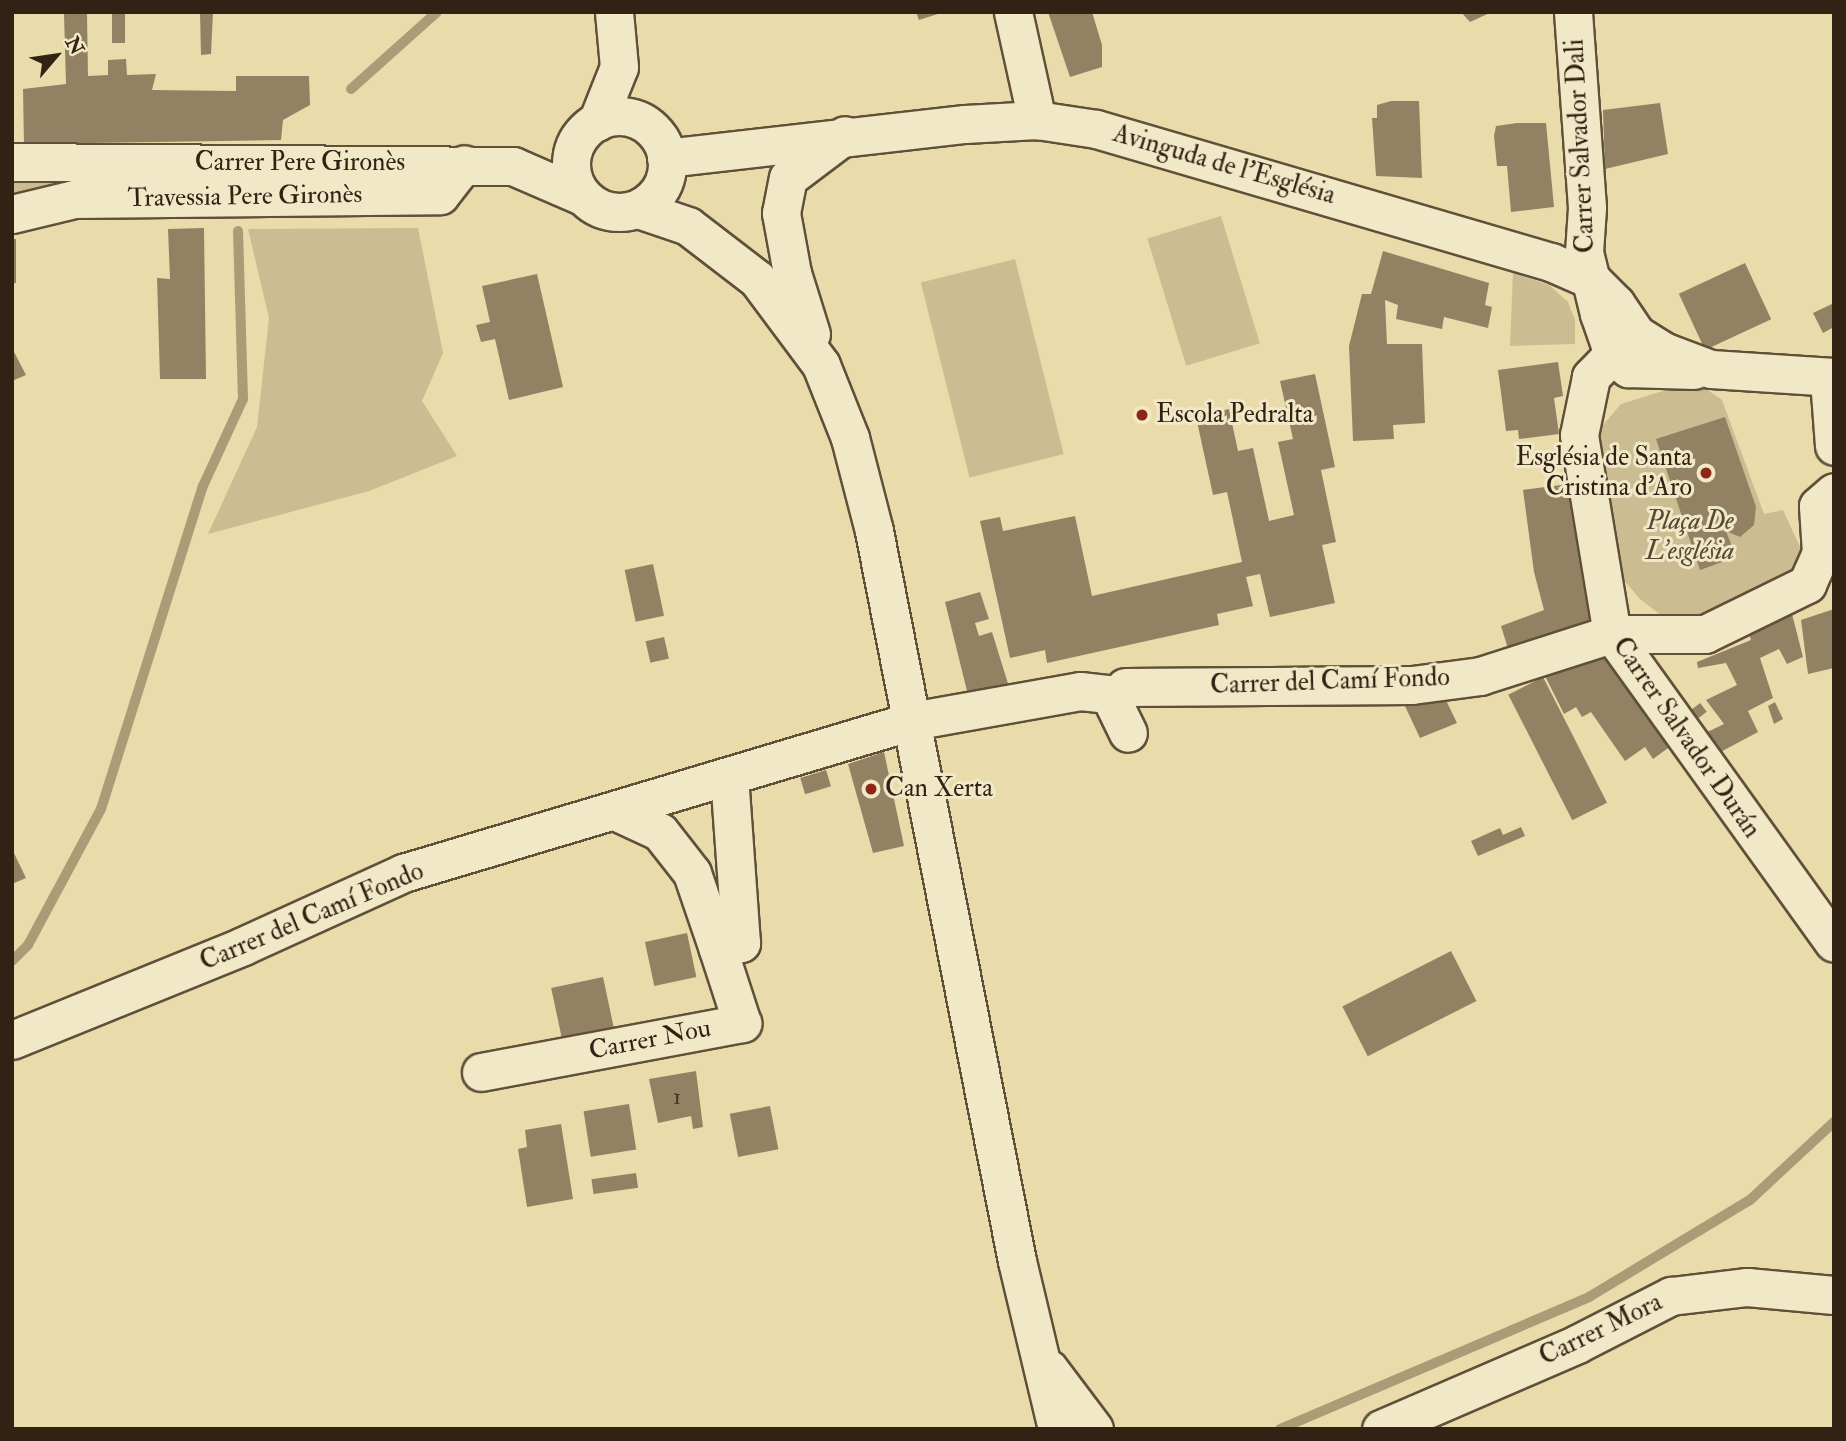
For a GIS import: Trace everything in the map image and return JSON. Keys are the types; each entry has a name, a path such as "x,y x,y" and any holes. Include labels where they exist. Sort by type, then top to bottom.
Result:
{"street":[{"path":"614,12 619,67 661,156 717,245"},
{"path":"1013,12 1037,120"},
{"name":"Carrer Salvador Dali","path":"1573,12 1587,208 1584,252 1592,280"},
{"path":"582,196 571,169 619,67"},
{"path":"513,166 587,131 626,117 661,156"},
{"name":"Avinguda de l'Església","path":"661,156 846,134 1037,120 1096,129 1551,261 1592,280 1616,304 1636,334 1663,351 1711,369"},
{"path":"846,134 788,178 781,213 792,273 821,365 850,438 874,531 1017,1261 1044,1363 1057,1429"},
{"path":"638,209 654,198 661,156"},
{"name":"Carrer Pere Gironès","path":"12,162 183,180"},
{"name":"Travessia Pere Gironès","path":"12,214 74,199 183,180 440,195 464,164 513,166"},
{"path":"513,166 582,196 608,212 638,209 688,226 717,245 765,289 821,365"},
{"path":"1592,280 1613,354"},
{"name":"Avinguda de l'Església","path":"1613,354 1628,368 1644,371 1711,369 1831,378"},
{"name":"Carrer Salvador Durán","path":"1613,354 1591,377 1579,435 1612,634 1834,943"},
{"path":"1831,378 1834,446"},
{"name":"Carrer del Camí Fondo","path":"1125,687 1412,685 1480,676 1612,634 1705,634 1807,584 1821,554 1818,506 1834,492"},
{"name":"Carrer del Camí Fondo","path":"12,1040 243,946 403,873 618,811 912,721 1080,691 1109,694 1128,733"},
{"path":"618,811 660,832 692,873 718,949 741,943 729,777"},
{"name":"Carrer Nou","path":"481,1072 742,1023 718,949"},
{"name":"Carrer Mora","path":"1381,1429 1577,1344 1671,1296 1747,1287 1834,1295"},
{"path":"1044,1363 1094,1429"}],"green space":[{"path":"59,181 12,198 12,182"},
{"path":"1221,216 1260,343 1186,366 1147,239"},
{"path":"418,228 443,353 422,401 457,456 369,491 208,534 257,427 269,318 248,229"},
{"path":"1015,259 1064,454 970,477 921,282"},
{"path":"1513,273 1549,285 1568,302 1575,320 1575,344 1510,346"},
{"name":"Plaça De L'església","path":"1682,385 1702,386 1722,400 1764,514 1783,510 1806,560 1800,575 1729,617 1666,619 1640,599 1617,572 1597,432 1621,404"}],"building":[{"path":"112,12 125,12 125,43 112,43"},
{"path":"200,12 213,12 211,54 201,55"},
{"path":"916,12 941,12 941,13 919,20"},
{"path":"1048,12 1092,12 1102,45 1102,67 1070,77"},
{"path":"1461,12 1492,12 1470,22"},
{"path":"64,14 87,14 88,76 108,75 108,60 126,59 127,75 156,74 152,90 236,91 236,76 309,76 310,105 283,120 281,140 24,144 23,89 66,84"},
{"path":"1391,101 1419,101 1422,178 1376,176 1372,118 1377,118 1377,105"},
{"path":"1660,103 1668,154 1605,169 1603,110"},
{"path":"1546,123 1554,207 1511,212 1507,166 1497,166 1494,136 1496,126"},
{"path":"204,228 206,379 160,379 157,278 170,279 168,229"},
{"path":"12,239 16,239 16,283 12,283"},
{"path":"1383,251 1489,283 1485,305 1492,307 1488,328 1444,317 1442,329 1396,319 1398,305 1385,300 1387,344 1422,344 1425,423 1393,425 1394,439 1353,441 1349,346 1362,294 1371,294"},
{"path":"1745,263 1771,319 1705,350 1679,294"},
{"path":"537,274 563,387 509,400 495,339 481,342 476,325 490,322 482,286"},
{"path":"1834,303 1834,327 1823,333 1813,313"},
{"path":"12,348 26,375 12,381"},
{"path":"1558,362 1563,396 1554,398 1559,434 1519,439 1518,430 1506,431 1498,370"},
{"path":"1315,374 1335,467 1321,470 1336,542 1322,545 1335,603 1270,617 1260,574 1246,577 1253,606 1217,614 1219,625 1047,663 1045,650 1010,658 980,521 1000,517 1003,531 1075,516 1092,596 1242,562 1227,492 1213,495 1196,417 1229,409 1238,451 1253,448 1269,521 1294,515 1278,442 1293,439 1280,381"},
{"name":"Església de Santa Cristina d'Aro","path":"1725,417 1756,507 1754,525 1740,537 1726,531 1736,557 1700,570 1656,439"},
{"path":"1577,483 1599,632 1510,655 1501,626 1544,610 1534,572 1523,490"},
{"path":"653,564 664,616 636,622 625,570"},
{"path":"980,592 989,619 975,623 979,636 992,632 1010,690 997,694 995,687 968,695 945,602"},
{"path":"1790,606 1803,657 1787,664 1779,649 1760,658 1773,698 1748,711 1758,732 1713,756 1699,736 1724,724 1706,700 1737,685 1726,663 1698,668 1697,662 1751,640 1746,626"},
{"path":"1834,609 1834,668 1808,674 1801,620"},
{"path":"664,637 669,658 650,663 645,641"},
{"path":"1607,645 1675,743 1653,759 1645,747 1625,761 1591,712 1582,717 1576,707 1564,714 1540,666"},
{"path":"1543,677 1607,803 1572,820 1508,695"},
{"path":"1443,694 1457,723 1420,738 1404,704"},
{"path":"1775,702 1783,719 1774,724 1768,706"},
{"path":"1700,703 1707,712 1692,723 1685,715"},
{"path":"884,752 904,846 873,853 848,764"},
{"path":"826,770 831,786 805,794 800,778"},
{"path":"1521,827 1525,836 1478,856 1471,841 1500,828 1503,835"},
{"path":"12,849 26,878 12,884"},
{"path":"687,933 696,977 654,986 645,942"},
{"path":"1451,951 1476,1001 1368,1056 1342,1006"},
{"path":"603,977 614,1030 562,1041 551,988"},
{"path":"696,1071 703,1127 693,1129 691,1116 658,1123 649,1079"},
{"path":"629,1104 636,1149 591,1157 584,1111"},
{"path":"770,1106 778,1149 738,1157 730,1114"},
{"path":"561,1124 573,1199 527,1207 518,1149 527,1147 525,1130"},
{"path":"636,1173 638,1188 594,1194 591,1179"}],"waterway":[{"path":"351,89 437,12"},
{"path":"12,961 28,945 101,809 203,486 243,399 238,231"},
{"path":"1280,1429 1589,1297 1750,1200 1834,1122"}],"place":[{"name":"Escola Pedralta","path":"1142,415"},
{"name":"Església de Santa Cristina d'Aro","path":"1706,473"},
{"name":"Can Xerta","path":"871,789"}]}
